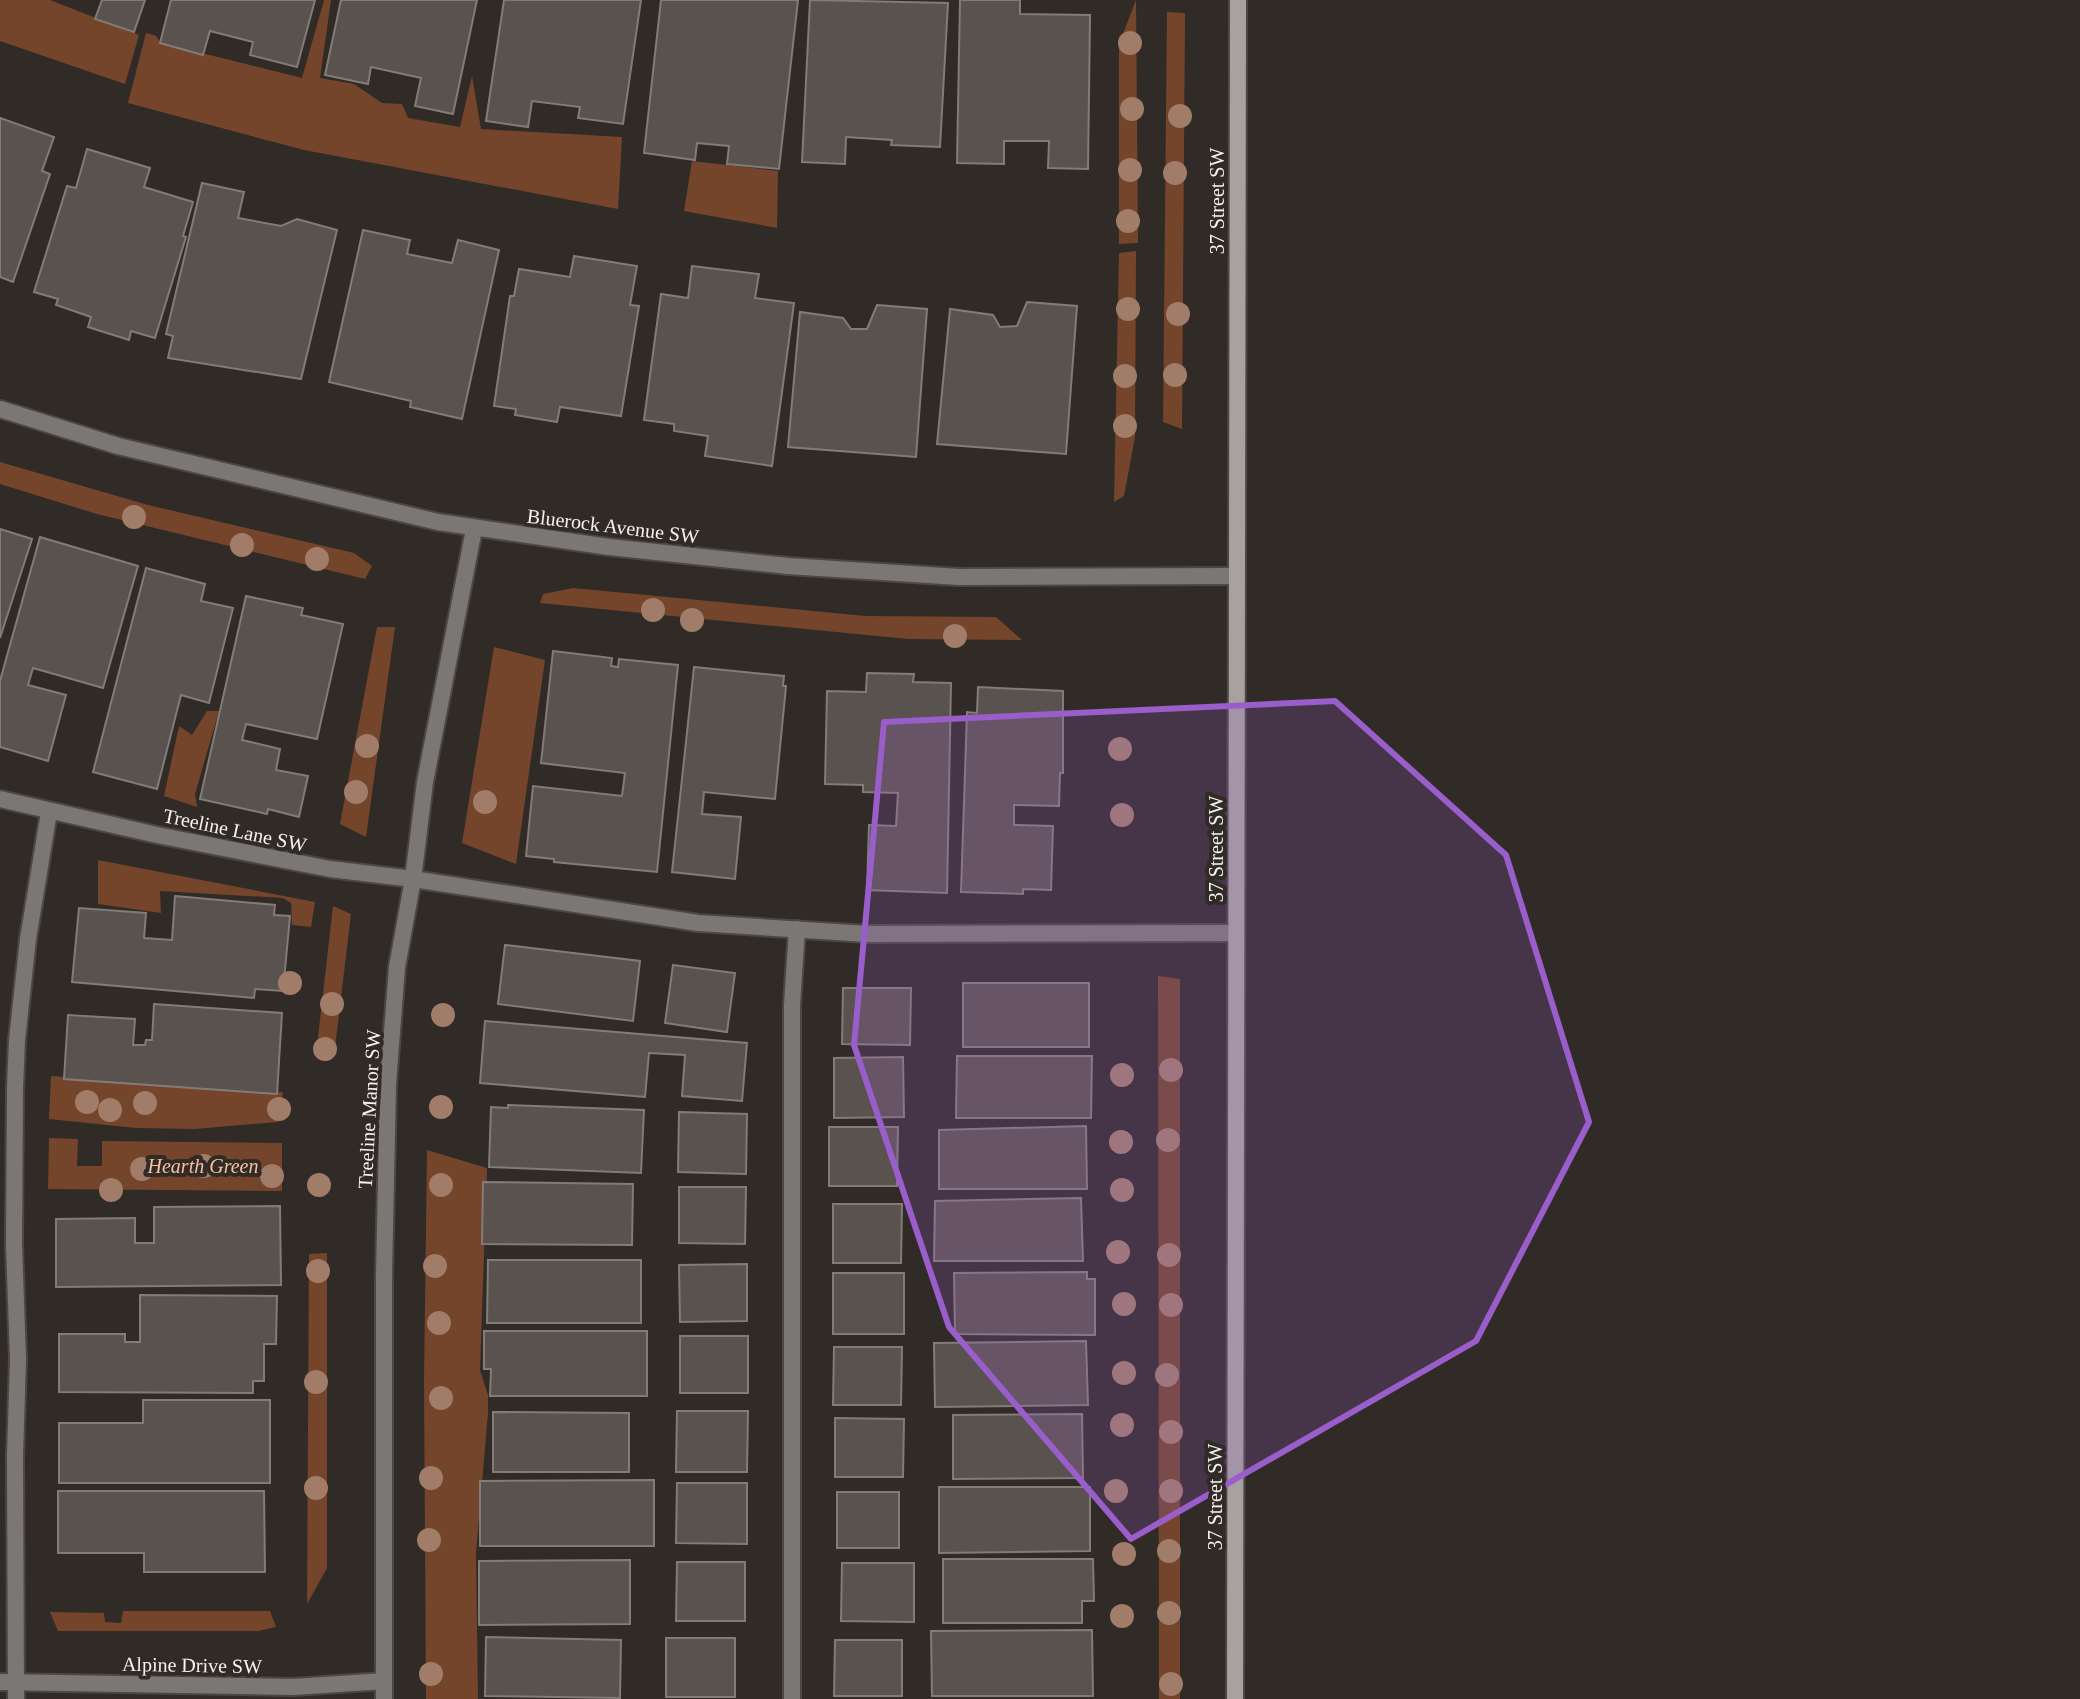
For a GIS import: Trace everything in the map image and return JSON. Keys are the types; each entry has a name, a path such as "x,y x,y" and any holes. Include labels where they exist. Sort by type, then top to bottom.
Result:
{"street":[{"name":"37 Street SW","path":"1235,1699 1238,0"},
{"name":"Bluerock Avenue SW","path":"0,409 118,446 474,529 803,567 959,577 1236,576"},
{"name":"Treeline Manor SW","path":"384,1699 384,1276 388,1084 397,967 413,879 425,782 474,529"},
{"name":"Treeline Lane SW","path":"0,799 49,812 303,864 698,923 867,934 1236,933"},
{"path":"11,1688 18,1395 14,1245 17,1040 28,939 49,812"},
{"path":"792,1699 792,1005 797,929"},
{"path":"0,1396 18,1395"},
{"name":"Alpine Drive SW","path":"11,1688 293,1687 384,1681"}],"highlighted area":[{"path":"1335,701 1506,855 1589,1122 1476,1341 1131,1539 949,1327 854,1045 884,722"}],"green space":[{"path":"0,0 50,0 139,35 125,84 0,41"},
{"path":"324,0 331,0 320,78 354,84 382,103 402,104 408,118 460,127 472,76 481,129 622,137 618,209 304,150 128,103 146,33 156,36 161,43 302,78"},
{"path":"1136,0 1138,243 1119,244 1119,44"},
{"path":"1167,12 1185,13 1182,429 1163,422"},
{"path":"692,161 778,171 777,228 684,211"},
{"path":"1136,251 1135,437 1124,496 1114,502 1119,253"},
{"path":"0,462 148,505 354,553 372,566 365,579 97,514 0,484"},
{"path":"573,588 865,616 996,617 1022,640 908,639 540,603 543,594"},
{"path":"377,627 395,627 366,837 340,824"},
{"path":"494,647 545,660 516,864 462,843"},
{"path":"207,711 219,711 195,794 197,807 164,796 179,726 192,735"},
{"path":"98,860 315,902 311,927 292,925 291,903 283,898 160,891 161,913 98,904"},
{"path":"333,906 351,914 334,1056 316,1055"},
{"path":"1158,976 1180,979 1180,1699 1159,1699"},
{"name":"Hearth Green","path":"51,1076 283,1092 278,1122 195,1129 136,1128 49,1119"},
{"name":"Hearth Green","path":"49,1138 78,1139 77,1166 102,1166 102,1141 282,1143 282,1191 48,1189"},
{"path":"427,1150 487,1168 480,1370 488,1395 488,1413 476,1553 478,1699 426,1699 424,1382"},
{"path":"327,1253 327,1568 307,1604 309,1254"},
{"path":"123,1611 270,1611 276,1627 259,1631 58,1631 50,1612 104,1613 105,1622 121,1623"}],"building":[{"path":"102,0 145,0 134,32 95,19"},
{"path":"171,0 315,0 297,67 250,55 253,42 210,31 203,55 160,43"},
{"path":"341,0 477,0 453,114 415,106 421,78 371,67 368,84 325,75"},
{"path":"504,0 641,0 623,124 578,118 580,107 532,101 528,127 486,121"},
{"path":"661,0 798,0 779,169 727,164 729,146 697,143 695,160 644,153"},
{"path":"810,0 948,3 940,147 891,145 892,140 846,137 845,164 802,162"},
{"path":"960,0 1020,0 1020,14 1090,15 1088,169 1048,168 1049,141 1004,141 1004,164 957,163"},
{"path":"0,118 54,137 42,171 50,174 13,282 0,277"},
{"path":"87,149 150,168 144,187 193,202 183,236 186,237 155,338 131,331 129,340 88,327 91,317 56,305 58,299 34,292 67,186 76,188"},
{"path":"202,183 244,192 238,218 281,226 297,219 337,230 301,379 168,358 173,336 166,334"},
{"path":"363,230 410,240 407,254 452,263 458,240 499,250 462,419 410,407 411,401 329,382"},
{"path":"574,256 637,266 630,305 639,306 621,416 560,407 557,422 515,415 516,409 494,406 510,296 514,296 519,269 570,277"},
{"path":"692,266 759,274 755,298 794,303 772,466 705,456 708,436 674,431 674,424 644,420 661,294 688,298"},
{"path":"1027,302 1077,306 1066,454 937,444 950,309 993,315 1000,327 1017,326"},
{"path":"877,305 927,309 916,457 788,447 800,312 843,318 851,329 867,329"},
{"path":"0,529 32,539 0,638"},
{"path":"40,537 138,566 103,688 33,668 28,685 66,695 48,761 0,747 0,681"},
{"path":"146,568 205,584 201,601 233,608 209,703 181,695 157,789 93,772"},
{"path":"246,596 303,608 301,615 343,624 317,739 246,724 242,740 280,749 276,770 308,776 299,817 268,809 267,814 200,799"},
{"path":"553,651 612,658 611,666 618,667 619,659 678,665 657,872 554,862 554,859 526,856 533,786 622,796 625,773 541,763"},
{"path":"694,667 784,676 783,686 786,686 775,799 704,792 702,814 741,817 735,879 672,872"},
{"path":"867,673 914,674 913,682 951,683 947,893 867,890 869,825 896,826 898,793 863,792 863,785 825,784 827,691 866,692"},
{"path":"978,687 1063,691 1063,773 1060,773 1059,806 1014,805 1014,825 1053,826 1051,890 1023,889 1023,894 961,892 967,712 977,713"},
{"path":"175,896 275,905 274,915 290,916 283,991 255,989 254,998 72,982 79,908 146,913 144,938 172,940"},
{"path":"505,945 640,961 633,1021 498,1004"},
{"path":"673,965 735,973 727,1032 665,1023"},
{"path":"963,983 1089,983 1089,1047 963,1047"},
{"path":"843,988 911,988 910,1045 842,1044"},
{"path":"154,1004 282,1013 277,1094 64,1079 68,1015 135,1019 133,1045 145,1045 146,1040 152,1040"},
{"path":"485,1021 747,1043 742,1101 682,1096 685,1055 649,1053 645,1097 480,1083"},
{"path":"957,1056 1092,1056 1091,1118 956,1118"},
{"path":"903,1057 904,1117 834,1118 834,1058"},
{"path":"508,1105 644,1110 641,1173 489,1167 491,1107 508,1108"},
{"path":"679,1112 747,1114 746,1174 678,1172"},
{"path":"1086,1126 1087,1189 939,1189 939,1130"},
{"path":"829,1127 898,1127 897,1186 829,1186"},
{"path":"483,1182 633,1184 632,1245 482,1244"},
{"path":"679,1187 746,1187 745,1244 679,1243"},
{"path":"1081,1198 1083,1261 934,1261 935,1201"},
{"path":"833,1204 902,1204 901,1263 833,1263"},
{"path":"280,1206 281,1285 56,1287 56,1219 135,1218 135,1243 154,1243 154,1207"},
{"path":"488,1260 641,1260 641,1323 487,1323"},
{"path":"747,1264 747,1321 680,1322 679,1265"},
{"path":"1087,1272 1087,1279 1095,1279 1095,1335 955,1334 954,1273"},
{"path":"833,1273 904,1273 904,1334 833,1334"},
{"path":"140,1295 277,1296 276,1344 264,1344 264,1381 253,1381 253,1393 59,1392 59,1334 125,1334 125,1342 140,1342"},
{"path":"484,1331 647,1331 647,1396 490,1396 491,1369 484,1369"},
{"path":"680,1336 748,1336 748,1393 680,1393"},
{"path":"1086,1341 1088,1405 935,1407 934,1343"},
{"path":"834,1347 902,1347 901,1405 833,1405"},
{"path":"143,1400 270,1400 270,1483 59,1483 59,1423 143,1423"},
{"path":"677,1411 748,1411 747,1472 676,1472"},
{"path":"493,1412 629,1413 629,1472 493,1472"},
{"path":"1082,1414 1083,1478 953,1479 953,1415"},
{"path":"835,1418 904,1419 903,1477 835,1477"},
{"path":"654,1480 654,1546 480,1546 480,1481"},
{"path":"677,1483 747,1483 747,1544 676,1543"},
{"path":"939,1487 1090,1487 1090,1551 939,1553"},
{"path":"58,1491 264,1491 265,1572 144,1572 144,1553 58,1553"},
{"path":"837,1492 899,1492 899,1548 837,1548"},
{"path":"943,1559 1093,1559 1094,1601 1082,1601 1082,1623 943,1623"},
{"path":"630,1560 630,1624 479,1625 479,1561"},
{"path":"677,1562 745,1562 745,1621 676,1621"},
{"path":"842,1563 914,1563 914,1622 841,1621"},
{"path":"1092,1630 1093,1696 932,1696 931,1631"},
{"path":"486,1637 621,1640 620,1698 485,1696"},
{"path":"666,1638 735,1638 735,1697 666,1697"},
{"path":"835,1640 902,1640 902,1696 834,1696"}]}
